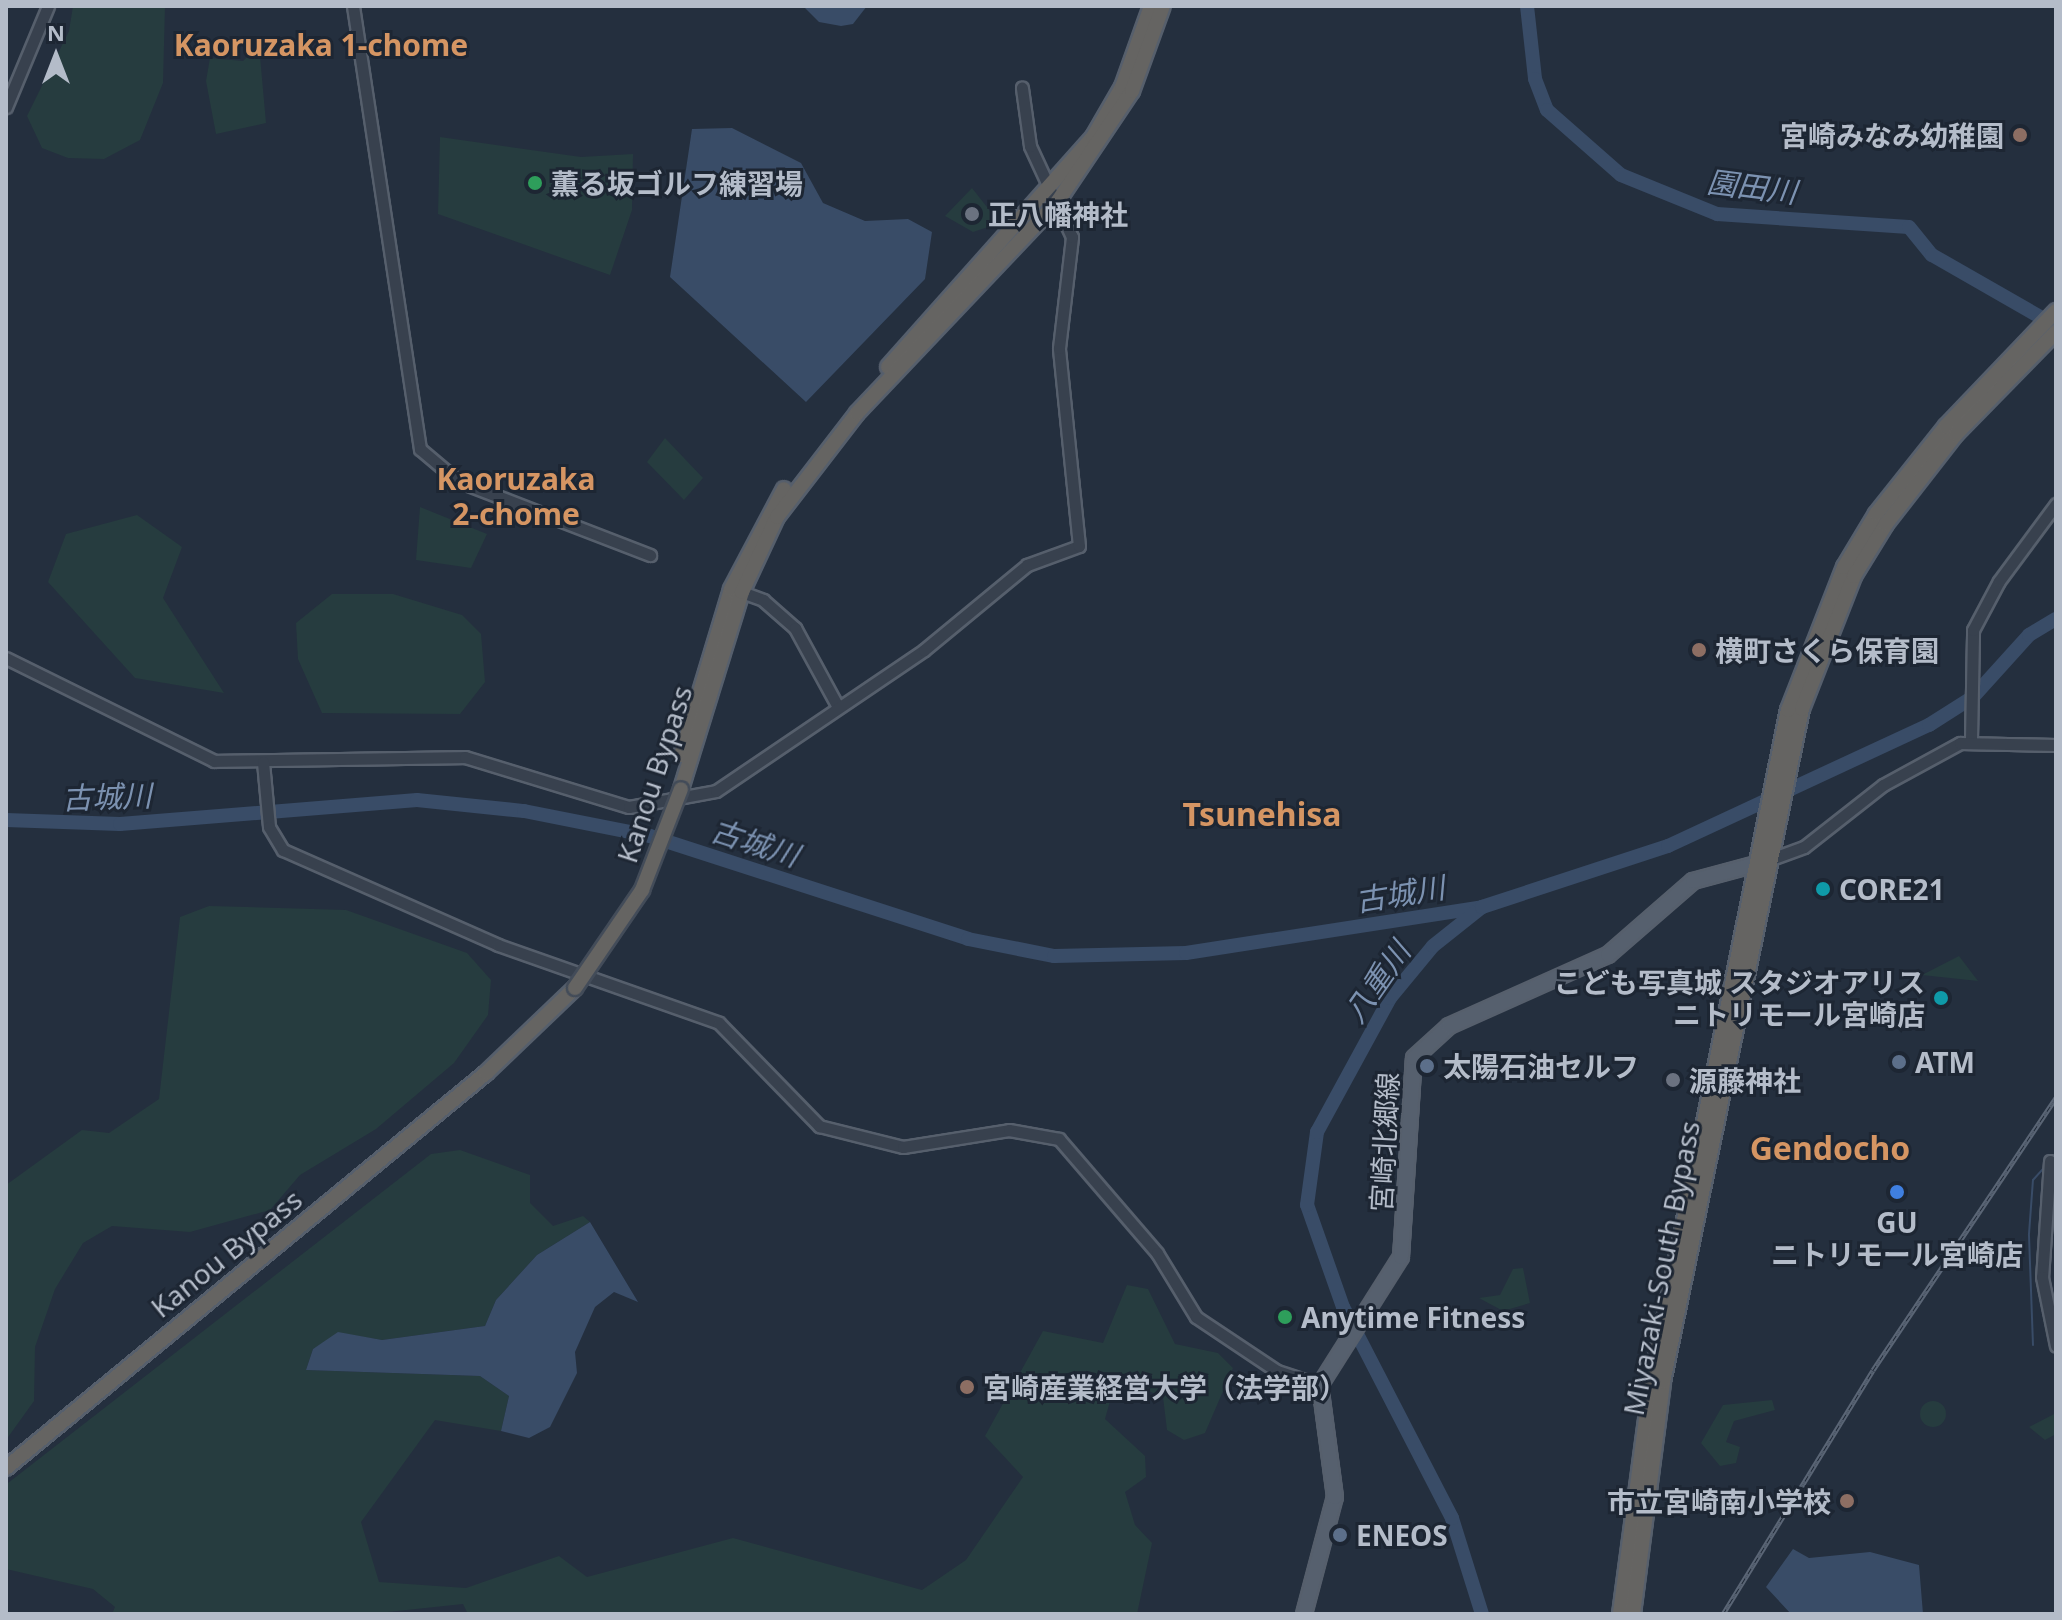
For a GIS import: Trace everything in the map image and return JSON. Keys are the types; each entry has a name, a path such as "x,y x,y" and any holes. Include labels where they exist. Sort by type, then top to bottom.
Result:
{"highway":[{"name":"Kanou Bypass","path":"1054,196 1122,87 1151,6"},
{"name":"Kanou Bypass","path":"6,1468 486,1073 571,985 642,890 677,788 736,590 767,513 827,434 1054,196 1132,91 1163,6"},
{"path":"1785,755 1806,657 1876,514 2048,334 2056,311"},
{"name":"Miyazaki-South Bypass","path":"1633,1614 1663,1382 1775,840 1785,755"},
{"name":"Miyazaki-South Bypass","path":"1620,1614 1651,1382 1755,866 1785,755"},
{"name":"Kanou Bypass","path":"6,1456 481,1065 571,985"}],"main road":[{"name":"宮崎北郷線","path":"1320,1385 1337,1349 1388,1284 1406,1235 1409,1081 1429,1039 1608,955 1693,881 1771,859"},
{"path":"1304,1614 1335,1497 1320,1385"}],"street":[{"path":"6,107 48,6"},
{"path":"353,6 420,449 458,481 650,555"},
{"path":"6,658 56,676 202,757 263,762 465,757 535,773 618,805 656,807 716,791 924,650 1027,565 1079,546 1059,348 1073,254 1054,196 1030,146 1022,88"},
{"path":"1971,736 1971,655 1991,594 2056,504"},
{"path":"736,590 795,628 838,707"},
{"path":"1771,859 1804,847 1901,773 1971,736 2056,745"},
{"path":"263,762 269,827 283,850 321,870 573,973 719,1023 819,1126 903,1147 1009,1130 1059,1139 1157,1253 1196,1317 1277,1371 1320,1385"},
{"path":"2050,1161 2042,1277 2056,1346"}],"green space":[{"path":"73,6 165,6 163,83 140,140 104,159 68,158 42,148 27,116 69,31"},
{"path":"259,45 266,123 216,134 206,81 210,58 243,61"},
{"name":"薫る坂ゴルフ練習場","path":"440,137 581,157 633,154 632,210 610,275 438,214"},
{"path":"972,188 998,221 973,232 945,216"},
{"path":"665,438 703,478 684,500 647,462"},
{"path":"420,507 487,534 471,568 416,560"},
{"path":"137,515 182,547 163,598 224,693 135,678 48,582 66,534"},
{"path":"332,594 393,594 462,615 481,634 485,682 460,714 322,713 298,659 296,623"},
{"path":"209,906 346,910 467,953 491,980 488,1015 454,1063 376,1129 300,1175 270,1210 190,1232 112,1226 83,1243 55,1289 35,1347 34,1401 6,1440 6,1185 82,1130 109,1133 159,1099 180,917"},
{"path":"1959,956 1978,981 1922,975"},
{"path":"460,1150 530,1175 530,1203 553,1226 583,1216 590,1222 537,1255 496,1300 485,1326 382,1340 339,1333 313,1349 306,1370 480,1376 509,1396 501,1431 435,1420 361,1522 379,1582 466,1588 559,1556 587,1577 733,1538 922,1590 966,1560 1023,1477 985,1436 1043,1331 1103,1343 1127,1285 1148,1289 1175,1344 1218,1353 1233,1368 1205,1433 1184,1440 1167,1430 1163,1397 1134,1385 1112,1394 1105,1419 1145,1456 1146,1477 1125,1492 1135,1525 1152,1543 1137,1614 468,1614 463,1604 369,1614 112,1614 115,1607 93,1589 6,1569 8,1483 431,1154"},
{"path":"1523,1268 1530,1303 1503,1311 1479,1298 1500,1295 1513,1269"},
{"path":"1772,1400 1775,1410 1734,1421 1726,1442 1740,1447 1736,1463 1720,1466 1701,1443 1723,1405"},
{"path":"1933,1401 1942,1405 1946,1414 1942,1423 1933,1427 1924,1423 1920,1414 1924,1405"},
{"path":"2056,1413 2056,1434 2045,1440 2029,1427"}],"water":[{"path":"803,6 867,6 853,24 841,26 819,22"},
{"path":"732,128 801,163 823,203 865,221 908,219 932,232 925,279 806,402 670,277 692,129"},
{"path":"590,1222 638,1302 614,1292 595,1307 575,1352 577,1373 550,1427 529,1438 501,1431 509,1396 480,1376 306,1370 313,1349 338,1332 382,1340 485,1326 496,1300 537,1255"},
{"path":"1793,1549 1809,1558 1870,1552 1919,1565 1923,1614 1791,1614 1766,1587"}],"waterway":[{"name":"園田川","path":"1527,6 1535,79 1547,110 1621,175 1717,214 1909,227 1932,255 2056,326"},
{"name":"八重川","path":"1482,1614 1452,1518 1343,1307 1307,1205 1317,1132 1390,998 1433,946 1482,907 1668,846 1929,725 1973,697 2029,635 2056,619"},
{"name":"古城川","path":"6,820 120,824 417,800 524,811 650,836 968,939 1054,956 1186,953 1482,907"},
{"path":"2033,1345 2029,1234 2033,1180 2043,1169"}],"railway":[{"path":"1723,1614 1873,1370 2056,1098"}],"place":[{"name":"宮崎みなみ幼稚園","path":"2020,135"},
{"name":"薫る坂ゴルフ練習場","path":"535,183"},
{"name":"正八幡神社","path":"972,214"},
{"name":"横町さくら保育園","path":"1699,650"},
{"name":"CORE21","path":"1823,889"},
{"name":"こども写真城 スタジオアリス ニトリモール宮崎店","path":"1941,998"},
{"name":"ATM","path":"1899,1062"},
{"name":"太陽石油セルフ","path":"1427,1066"},
{"name":"源藤神社","path":"1673,1080"},
{"name":"GU ニトリモール宮崎店","path":"1897,1192"},
{"name":"Anytime Fitness","path":"1285,1317"},
{"name":"宮崎産業経営大学（法学部）","path":"967,1387"},
{"name":"市立宮崎南小学校","path":"1847,1501"},
{"name":"ENEOS","path":"1340,1535"}],"district":[{"name":"Kaoruzaka 1-chome","path":"321,45"},
{"name":"Kaoruzaka 2-chome","path":"516,496"},
{"name":"Tsunehisa","path":"1262,814"},
{"name":"Gendocho","path":"1830,1148"}]}
